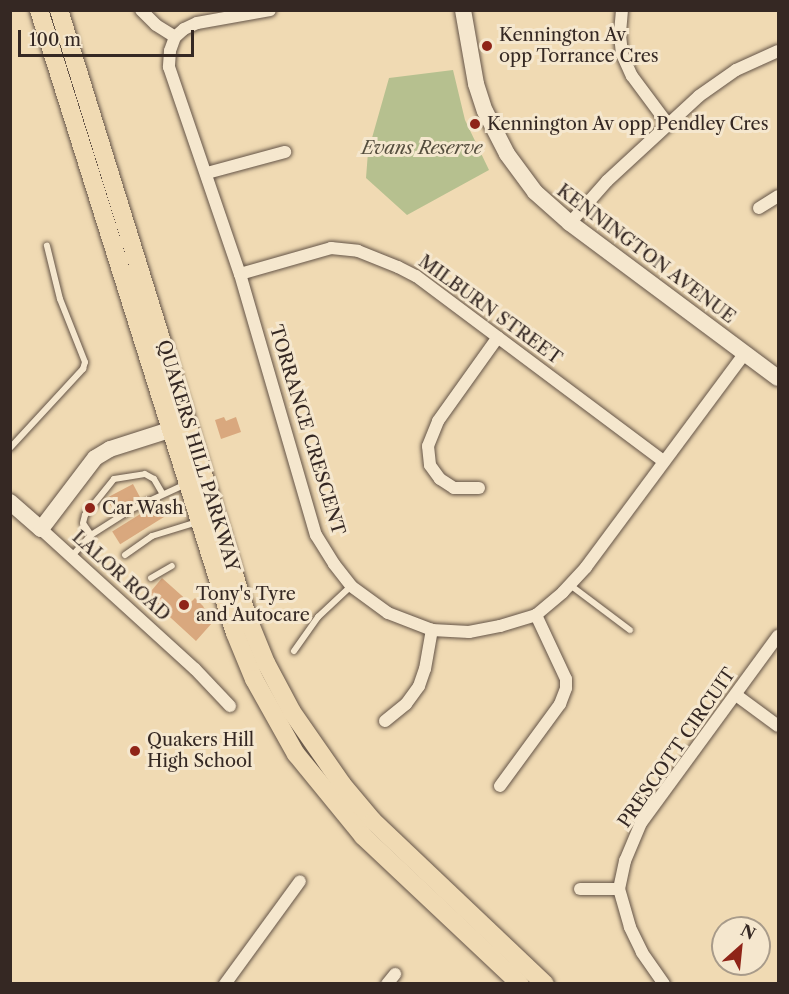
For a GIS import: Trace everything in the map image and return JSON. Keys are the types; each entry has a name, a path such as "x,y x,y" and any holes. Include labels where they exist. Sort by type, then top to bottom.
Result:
{"main road":[{"name":"QUAKERS HILL PARKWAY","path":"39,10 199,522 235,633 254,679 296,754 363,836 520,984"},
{"name":"QUAKERS HILL PARKWAY","path":"58,10 248,619 292,712 342,784 373,821 545,984"}],"street":[{"path":"141,10 156,26 175,37 184,29 197,23 270,10"},
{"name":"KENNINGTON AVENUE","path":"463,10 476,84 495,133 519,173 535,192 570,223 778,378"},
{"path":"622,10 620,35 622,54 632,76 667,123"},
{"name":"TORRANCE CRESCENT","path":"175,37 170,51 169,67 240,273 316,535 351,586 388,614 432,630 469,632 536,615 570,585 745,353"},
{"path":"570,223 607,181 667,123 729,75 778,51"},
{"path":"207,173 285,152"},
{"path":"759,208 778,196"},
{"name":"MILBURN STREET","path":"240,273 331,248 358,251 416,276 663,461"},
{"path":"479,488 454,488 440,479 430,465 428,446 438,421 498,337"},
{"path":"40,529 96,458 120,445 189,424"},
{"name":"LALOR ROAD","path":"10,502 195,669 230,706"},
{"path":"500,786 565,694 566,679 536,615"},
{"path":"385,721 406,704 419,686 432,630"},
{"name":"PRESCOTT CIRCUIT","path":"619,889 623,867 634,836 778,636"},
{"path":"736,695 778,726"},
{"path":"225,984 300,881"},
{"path":"580,889 619,889 635,939 664,984"}],"lane":[{"path":"10,448 83,369 85,362 60,299 47,246"},
{"path":"91,535 83,523 85,515 114,479 144,474 154,479 162,493"},
{"path":"71,557 91,535 162,493 187,483"},
{"path":"125,555 152,536 199,522"},
{"path":"151,578 172,566"},
{"path":"570,585 630,630"},
{"path":"294,651 318,617 351,586"}],"green space":[{"name":"Evans Reserve","path":"453,70 465,120 489,170 407,215 366,178 368,152 389,78"}],"building":[{"path":"224,417 226,421 236,417 241,432 221,439 215,420"},
{"path":"133,484 141,499 114,513 107,498"},
{"path":"158,503 166,516 120,544 112,532"},
{"path":"162,578 190,603 195,598 203,606 212,623 196,641 147,596"}],"place":[{"name":"Kennington Av opp Torrance Cres","path":"487,46"},
{"name":"Kennington Av opp Pendley Cres","path":"475,124"},
{"name":"Car Wash","path":"90,508"},
{"name":"Tony's Tyre and Autocare","path":"184,605"},
{"name":"Quakers Hill High School","path":"135,751"}]}
